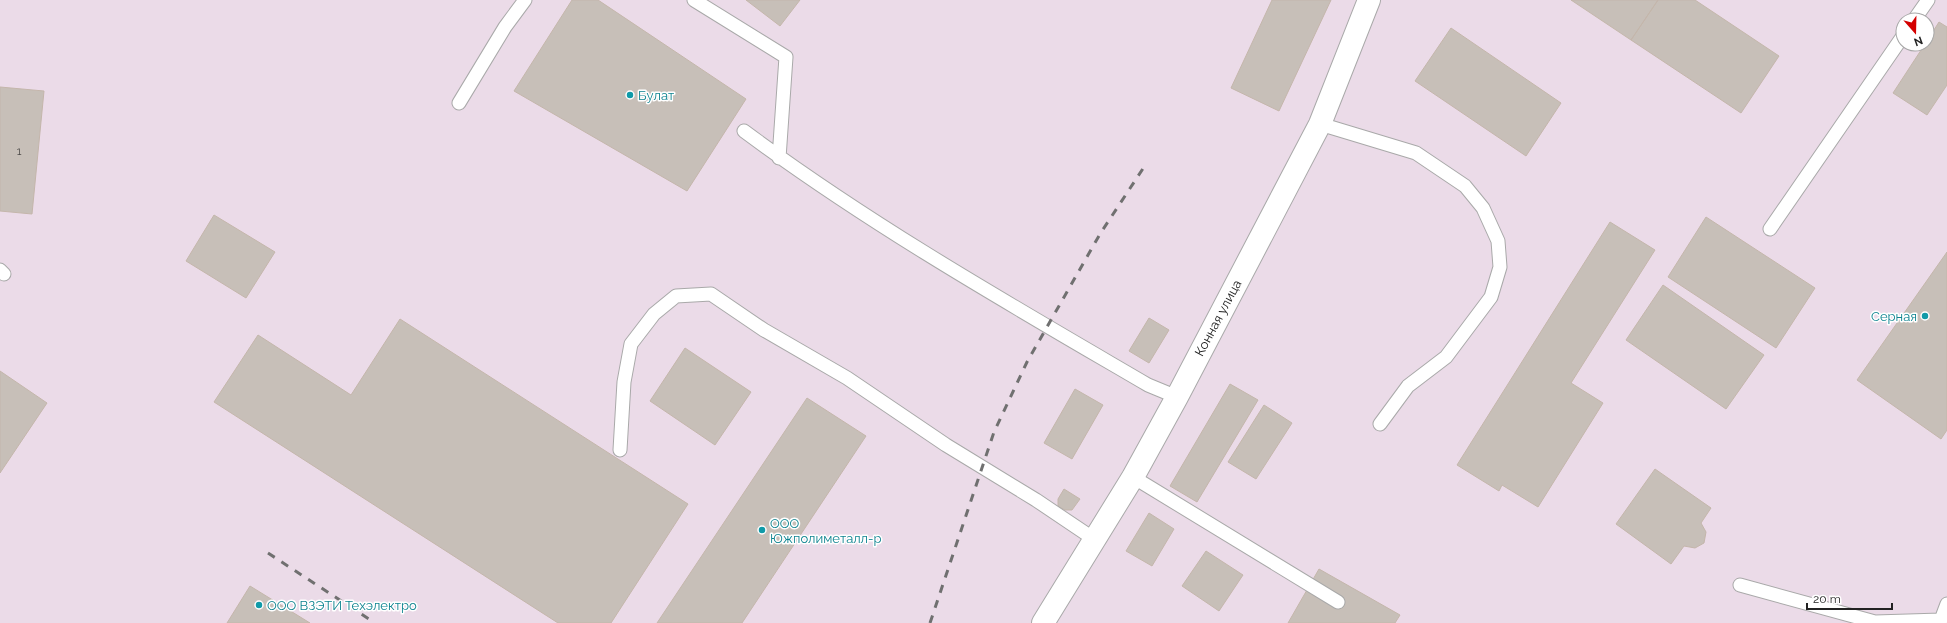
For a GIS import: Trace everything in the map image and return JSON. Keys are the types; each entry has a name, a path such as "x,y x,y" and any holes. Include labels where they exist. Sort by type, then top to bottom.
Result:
{"street":[{"name":"Конная улица","path":"1043,623 1133,477 1177,397 1320,124 1369,0"}],"lane":[{"path":"459,103 505,27 525,0"},
{"path":"694,0 786,58 780,158"},
{"path":"1920,12 1928,0"},
{"path":"1770,229 1895,48"},
{"path":"1320,124 1416,153 1465,186 1482,208 1498,241 1500,267 1491,297 1446,357 1408,386 1380,424"},
{"path":"744,131 780,158 925,254 1148,386 1177,397"},
{"path":"620,450 624,382 631,344 654,314 676,296 711,294 764,330 847,378 946,445 1036,500 1094,539"},
{"path":"1133,477 1338,602"},
{"path":"1740,585 1875,622 1941,621 1947,604"}],"shaded area":[{"path":"0,0 1947,0 1947,623 0,623"}],"building":[{"name":"Булат","path":"572,0 598,0 746,99 687,191 514,91"},
{"path":"746,0 800,0 780,26"},
{"path":"1272,0 1331,0 1279,111 1231,88"},
{"path":"1571,0 1658,0 1631,40"},
{"path":"1658,0 1695,0 1779,56 1741,113 1631,40"},
{"path":"1939,22 1947,27 1947,85 1927,115 1893,93 1920,52 1935,52 1935,28"},
{"path":"1451,28 1561,103 1526,156 1415,81"},
{"path":"0,87 44,91 32,214 0,211"},
{"path":"214,215 275,252 246,298 186,261"},
{"path":"1706,217 1815,288 1776,348 1668,277"},
{"path":"1610,222 1655,250 1571,383 1603,403 1538,507 1502,485 1499,491 1457,465"},
{"name":"Серная","path":"1947,252 1947,430 1941,439 1857,380"},
{"path":"1663,285 1764,355 1726,409 1626,340"},
{"path":"1149,318 1169,330 1149,363 1129,351"},
{"path":"400,319 688,504 611,623 558,623 214,402 258,335 351,395"},
{"path":"685,348 751,392 715,445 650,401"},
{"path":"0,371 47,403 0,473"},
{"path":"1230,384 1258,400 1197,502 1170,486"},
{"path":"1075,389 1103,405 1072,459 1044,443"},
{"name":"ООО Южполиметалл-р","path":"807,398 866,436 742,623 657,623"},
{"path":"1264,405 1292,423 1256,479 1228,462"},
{"path":"1655,469 1711,508 1701,523 1706,532 1704,543 1695,548 1684,546 1671,564 1616,524"},
{"path":"1064,489 1080,499 1072,510 1065,510 1058,506 1058,499"},
{"path":"1149,513 1174,529 1152,566 1126,551"},
{"path":"1206,551 1243,575 1219,611 1182,586"},
{"path":"1319,569 1400,615 1395,623 1288,623"},
{"name":"ООО ВЗЭТИ Техэлектро","path":"250,586 310,623 227,623"}],"railway":[{"path":"930,623 994,432 1027,362 1100,234 1144,167"},
{"path":"268,553 375,623"}],"place":[{"name":"Булат","path":"630,95"},
{"name":"Серная","path":"1925,316"},
{"name":"ООО Южполиметалл-р","path":"762,530"},
{"name":"ООО ВЗЭТИ Техэлектро","path":"259,605"}]}
